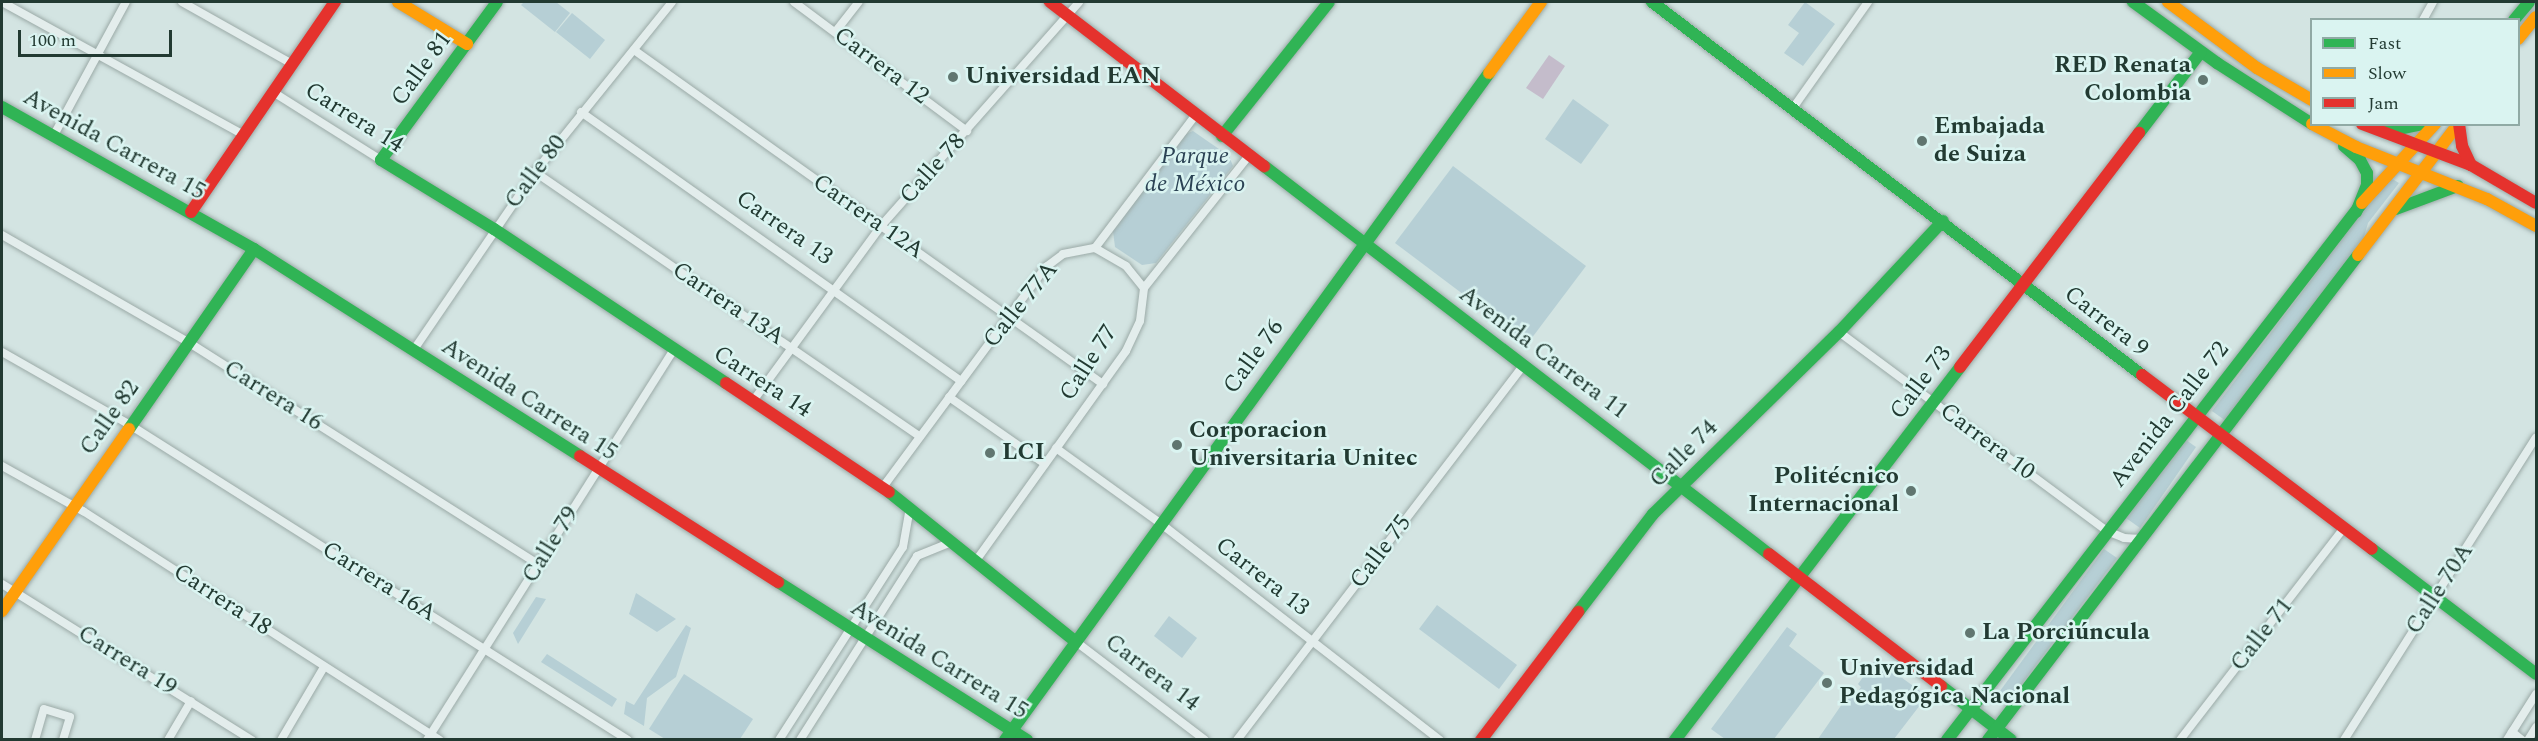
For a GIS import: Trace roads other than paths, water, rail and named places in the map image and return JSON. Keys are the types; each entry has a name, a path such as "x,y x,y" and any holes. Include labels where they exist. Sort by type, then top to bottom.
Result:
{"main road":[{"path":"191,212 335,2"},
{"path":"398,2 467,44"},
{"name":"Calle 81","path":"381,160 497,2"},
{"name":"Avenida Carrera 11","path":"1050,2 1195,116 1524,364 2011,740"},
{"path":"1222,136 1329,2"},
{"name":"Calle 76","path":"1009,735 1363,243 1541,2"},
{"name":"Carrera 9","path":"1652,2 1943,221 2194,417 2536,674"},
{"path":"2133,2 2201,52 2310,123"},
{"path":"2168,2 2257,68 2310,99"},
{"path":"2516,18 2529,2"},
{"path":"2520,37 2536,18"},
{"name":"Calle 73","path":"1675,740 2201,52"},
{"name":"Avenida Carrera 15","path":"2,107 254,249 598,470 864,637 1009,735 1027,740"},
{"path":"2315,126 2458,186 2536,226"},
{"path":"2315,126 2356,155 2367,173 2367,185 2356,212"},
{"path":"2365,126 2471,165 2536,203"},
{"path":"2382,132 2411,126"},
{"name":"Avenida Calle 72","path":"1947,740 2194,417 2356,212 2397,162 2433,126"},
{"path":"1988,740 2458,126"},
{"path":"2459,126 2462,146 2471,165"},
{"name":"Carrera 14","path":"381,160 494,229 883,487 1075,641"},
{"path":"2396,209 2458,186"},
{"name":"Calle 74","path":"1481,740 1653,514 1839,333 1943,221"},
{"name":"Calle 82","path":"2,611 254,249"}],"street":[{"path":"2,2 99,53 244,135"},
{"path":"54,135 126,2"},
{"name":"Carrera 14","path":"182,2 292,64"},
{"name":"Calle 80","path":"413,351 535,172 581,112 672,2"},
{"name":"Carrera 12","path":"794,2 836,31 967,131"},
{"path":"836,31 859,2"},
{"name":"Calle 78","path":"753,401 833,288 881,226 1079,2"},
{"path":"1793,108 1868,2"},
{"path":"2424,18 2433,2"},
{"name":"Carrera 12A","path":"634,50 1102,384"},
{"name":"Carrera 14","path":"273,92 381,160"},
{"name":"Carrera 13","path":"581,112 833,288 961,381"},
{"path":"1195,116 1095,248 1125,266 1144,288 1248,156"},
{"name":"Carrera 13A","path":"535,172 920,436"},
{"name":"Carrera 16","path":"2,235 188,342 539,565"},
{"name":"Calle 77A","path":"883,487 1051,261 1073,251 1095,248"},
{"name":"Calle 77","path":"975,562 1126,351 1140,321 1144,288"},
{"name":"Carrera 10","path":"1839,333 2107,531 2124,538 2141,539"},
{"name":"Calle 79","path":"429,736 674,350"},
{"name":"Carrera 16A","path":"2,352 130,425 628,740"},
{"name":"Calle 75","path":"1237,740 1524,364"},
{"path":"949,397 1045,464"},
{"name":"Calle 70A","path":"2344,740 2536,438"},
{"name":"Carrera 13","path":"1056,448 1160,523 1440,740"},
{"name":"Carrera 18","path":"2,466 74,506 429,736 440,740"},
{"path":"779,740 903,547 910,508"},
{"name":"Calle 71","path":"2180,740 2343,529"},
{"path":"800,740 917,556 951,542"},
{"name":"Carrera 19","path":"2,584 252,740"},
{"name":"Carrera 14","path":"1075,641 1204,740"},
{"path":"281,740 324,667"},
{"path":"2522,740 2509,736 2536,694"},
{"path":"168,740 191,701"},
{"path":"35,740 44,709 70,717 63,740"},
{"path":"2528,740 2536,727"}],"place":[{"name":"Universidad EAN","path":"953,77"},
{"name":"RED Renata Colombia","path":"2203,80"},
{"name":"Embajada de Suiza","path":"1922,141"},
{"name":"Corporacion Universitaria Unitec","path":"1177,445"},
{"name":"LCI","path":"990,453"},
{"name":"Politécnico Internacional","path":"1911,491"},
{"name":"La Porciúncula","path":"1970,633"},
{"name":"Universidad Pedagógica Nacional","path":"1827,683"}],"park label":[{"name":"Parque de México","path":"1195,171"}]}
